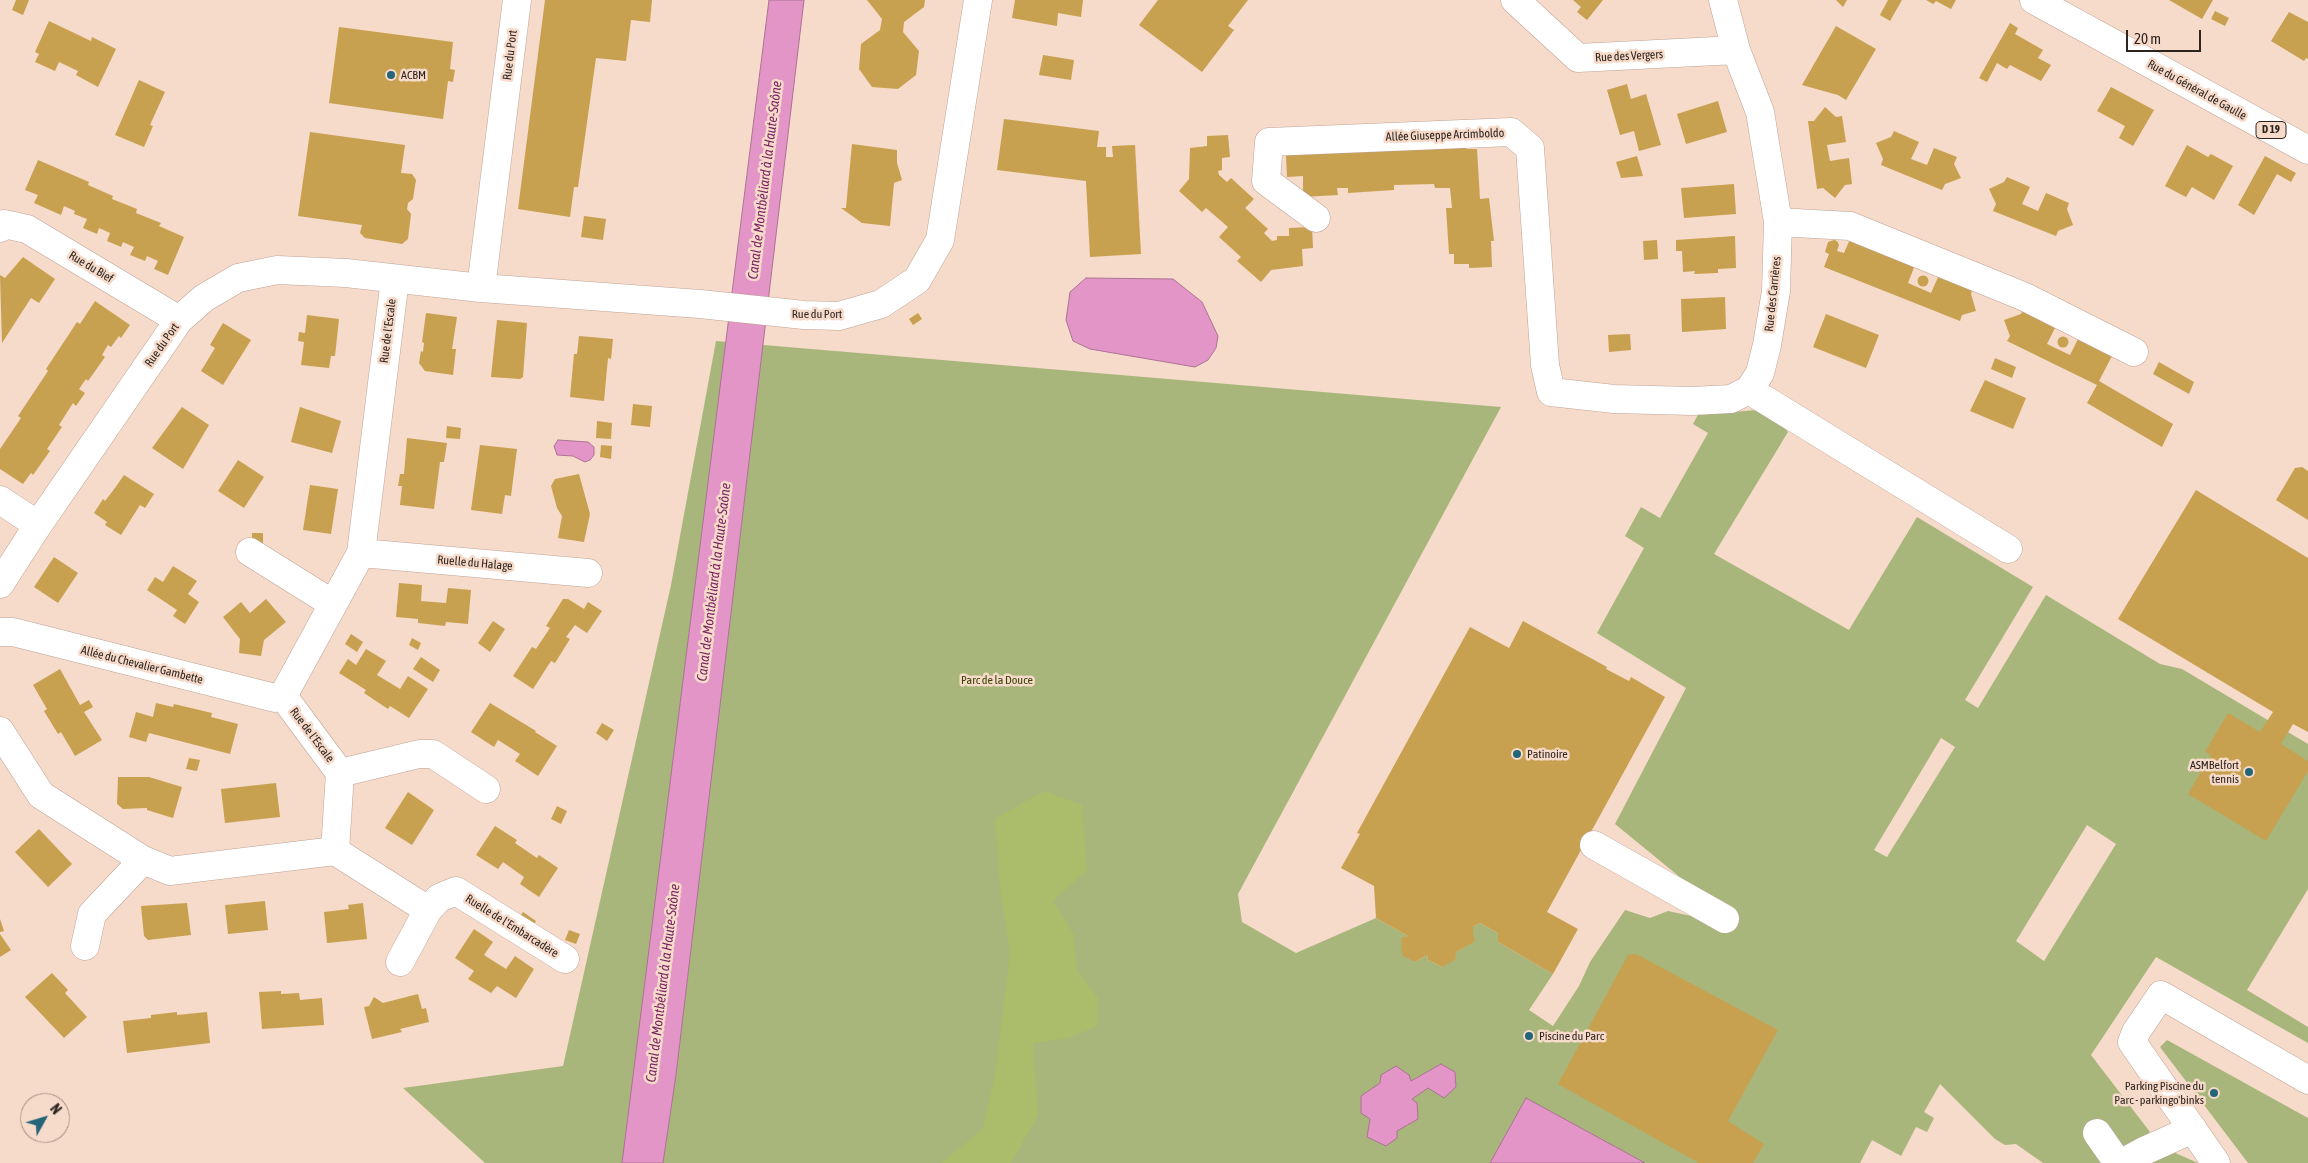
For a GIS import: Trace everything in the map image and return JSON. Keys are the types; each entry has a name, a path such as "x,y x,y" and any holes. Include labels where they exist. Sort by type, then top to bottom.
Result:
{"street":[{"name":"Rue du Port","path":"481,288 517,0"},
{"name":"Rue du Port","path":"0,584 38,525 179,320 204,298 238,278 277,270 346,273 481,288 700,304 779,313 839,316 881,304 917,280 940,240 978,0"},
{"name":"Rue des Vergers","path":"1515,0 1578,58 1736,50"},
{"name":"Rue des Carrières","path":"1723,0 1736,50 1760,112 1778,222 1776,291 1768,345 1760,373 1748,390"},
{"name":"Rue du Général de Gaulle","path":"2034,0 2308,150"},
{"name":"Allée Giuseppe Arcimboldo","path":"1316,218 1266,180 1269,142 1511,132 1530,148 1545,365 1551,392 1614,398 1692,401 1731,400 1748,390"},
{"path":"1778,222 1850,226 2025,297 2134,352"},
{"name":"Rue du Bief","path":"0,228 4,224 27,229 179,320"},
{"name":"Rue de l'Escale","path":"335,850 340,773 283,696 361,553 395,279"},
{"path":"1748,390 2008,549"},
{"path":"0,500 38,525"},
{"path":"250,552 334,604"},
{"name":"Ruelle du Halage","path":"361,553 588,573"},
{"name":"Allée du Chevalier Gambette","path":"0,632 13,632 275,698 283,696"},
{"path":"0,731 41,795 142,860 170,871 335,850 428,910 400,962"},
{"path":"340,773 419,754 433,754 486,789"},
{"path":"1594,845 1725,919"},
{"path":"85,946 92,914 142,860"},
{"name":"Ruelle de l'Embarcadère","path":"428,910 439,898 456,891 565,959"},
{"path":"2216,1163 2132,1042 2136,1032 2161,995 2308,1080"},
{"path":"2122,1163 2144,1150 2193,1130"},
{"path":"2096,1133 2118,1163"}],"green space":[{"name":"Parc de la Douce","path":"716,341 1501,407 1238,894 1242,922 1296,953 1376,918 1408,936 1401,939 1415,962 1427,955 1428,960 1442,967 1456,952 1473,942 1473,927 1480,923 1498,933 1498,942 1553,974 1529,1010 1553,1026 1579,986 1590,962 1625,910 1650,918 1668,911 1691,916 1721,929 1729,905 1681,878 1615,824 1686,688 1597,633 1644,548 1625,536 1641,507 1660,518 1708,433 1693,424 1698,415 1768,409 1788,432 1714,554 1849,630 1917,517 2033,587 1965,700 1978,708 2046,595 2160,664 2182,669 2308,744 2308,889 2247,990 2308,1027 2308,1043 2156,957 2091,1055 2150,1132 2100,1163 2043,1163 2016,1144 2005,1145 1995,1139 1940,1084 1924,1112 1934,1118 1927,1132 1916,1127 1901,1156 1872,1140 1860,1163 623,1163 625,1142 622,1163 485,1163 403,1088 563,1066 671,585","holes":["1941,738 1955,747 1887,857 1874,850","2087,825 2116,844 2044,961 2016,941"]},
{"path":"1044,791 1082,805 1087,870 1053,901 1074,935 1077,971 1098,998 1097,1026 1069,1038 1033,1043 1038,1115 1011,1163 942,1163 983,1128 995,1075 1010,952 1000,888 995,819"},
{"path":"2167,1040 2308,1118 2308,1163 2248,1163 2160,1047"},
{"path":"2173,1152 2198,1163 2140,1163"}],"water":[{"name":"Canal de Montbéliard à la Haute-Saône","path":"769,0 804,0 676,1075 663,1163 622,1163"},
{"path":"1086,278 1173,279 1202,302 1218,336 1216,348 1208,360 1195,367 1090,349 1073,341 1066,320 1070,292"},
{"path":"558,440 588,442 594,447 594,455 585,462 573,456 557,455 554,446"},
{"path":"1441,1064 1455,1072 1456,1087 1444,1098 1428,1088 1412,1099 1417,1103 1418,1119 1397,1131 1397,1138 1386,1146 1367,1137 1370,1119 1361,1113 1361,1096 1380,1083 1381,1075 1396,1066 1409,1075 1411,1081"},
{"path":"1526,1098 1645,1163 1490,1163"}],"building":[{"path":"16,0 29,0 23,15 12,10"},
{"path":"545,0 652,0 650,22 631,20 626,61 596,58 578,187 574,187 570,217 518,209"},
{"path":"867,0 925,0 924,7 904,22 903,32 919,51 916,75 898,89 872,87 859,69 861,44 880,30 882,19"},
{"path":"1015,0 1083,0 1081,17 1058,13 1057,26 1012,18"},
{"path":"1158,0 1248,0 1228,26 1234,30 1202,72 1139,25"},
{"path":"1573,0 1603,0 1587,20 1577,12 1581,7"},
{"path":"1836,0 1847,0 1843,7"},
{"path":"1888,0 1902,0 1890,21 1880,15"},
{"path":"1926,0 1956,0 1951,9 1936,1 1933,4"},
{"path":"2169,0 2213,0 2202,19"},
{"path":"2215,11 2229,18 2225,26 2211,19"},
{"path":"2289,12 2308,22 2308,59 2306,58 2304,61 2271,41"},
{"path":"49,21 91,41 92,37 116,49 98,87 76,75 78,71 59,62 55,71 35,62 39,54 35,52"},
{"path":"2010,23 2018,28 2015,34 2043,50 2038,58 2051,65 2041,81 2010,65 2007,69 1997,63 1987,82 1979,78"},
{"path":"1836,26 1876,49 1846,100 1838,95 1802,85"},
{"name":"ACBM","path":"339,27 453,42 450,69 455,70 453,82 448,81 443,119 329,103"},
{"path":"1043,55 1074,60 1071,80 1039,75"},
{"path":"139,80 165,92 150,125 153,126 144,147 115,135"},
{"path":"1627,84 1631,99 1646,94 1661,145 1639,151 1634,131 1620,135 1607,90"},
{"path":"2111,87 2154,110 2133,146 2119,138 2125,126 2097,111"},
{"path":"1718,101 1727,132 1686,144 1677,114"},
{"path":"1825,107 1836,117 1842,116 1846,142 1827,145 1830,161 1849,158 1852,184 1845,185 1835,198 1823,188 1817,189 1808,121 1814,121"},
{"path":"1004,119 1099,131 1097,147 1106,147 1106,157 1113,157 1112,146 1135,145 1141,254 1090,257 1086,181 997,170"},
{"path":"1894,131 1919,142 1911,159 1927,165 1934,148 1957,157 1954,164 1961,178 1945,184 1942,190 1881,165 1883,159 1876,143 1891,137"},
{"path":"310,132 405,145 401,173 412,174 416,180 413,199 408,203 407,209 411,214 408,239 402,244 365,238 360,233 362,225 298,216"},
{"path":"1228,135 1230,157 1222,158 1222,170 1218,171 1219,175 1227,182 1231,178 1254,199 1245,208 1268,229 1264,233 1272,241 1277,240 1277,236 1289,236 1289,228 1312,227 1313,248 1302,249 1303,266 1271,270 1261,282 1237,261 1241,257 1219,237 1228,227 1206,208 1202,212 1179,191 1189,179 1190,148 1207,146 1207,136"},
{"path":"852,144 897,150 897,163 902,180 894,183 890,226 862,223 841,208 846,208"},
{"path":"1465,144 1466,149 1477,149 1480,199 1489,198 1494,241 1491,241 1492,267 1469,268 1469,264 1454,264 1454,254 1449,254 1446,208 1452,208 1450,188 1435,188 1434,184 1394,185 1394,190 1348,193 1348,188 1337,188 1338,195 1303,197 1303,176 1287,177 1286,155"},
{"path":"2187,145 2208,157 2211,154 2233,166 2214,200 2192,187 2186,197 2165,186"},
{"path":"1637,156 1643,176 1621,178 1616,162"},
{"path":"2265,156 2296,173 2291,182 2277,174 2254,215 2238,205"},
{"path":"38,160 89,182 88,185 113,196 112,199 137,209 136,213 161,223 159,226 184,237 168,275 154,269 158,261 147,256 145,261 130,255 134,247 123,242 121,247 107,241 110,233 99,228 97,234 83,228 87,219 74,214 75,211 64,206 61,215 34,203 38,195 25,190"},
{"path":"2007,177 2030,187 2022,204 2038,211 2046,193 2069,203 2067,209 2073,225 2058,231 2056,236 1993,211 1996,204 1989,189 2004,182"},
{"path":"1734,184 1736,214 1684,218 1681,188"},
{"path":"584,216 606,219 603,240 581,237"},
{"path":"1735,236 1736,268 1718,269 1718,273 1694,274 1695,271 1683,272 1682,251 1676,251 1676,240"},
{"path":"1850,239 1915,265 1908,283 1931,293 1939,275 1973,288 1971,294 1976,311 1962,315 1960,321 1824,267 1829,254 1825,252 1828,242 1837,241 1839,245 1837,251 1844,253"},
{"path":"1657,240 1658,259 1644,260 1643,241"},
{"path":"23,257 55,279 39,303 31,298 2,343 0,275 5,278"},
{"path":"1921,276 1925,276 1928,281 1927,285 1921,286 1918,283 1918,279"},
{"path":"1725,297 1726,329 1682,332 1681,299"},
{"path":"95,301 130,325 121,338 119,336 111,347 108,345 102,355 105,357 88,381 86,379 79,389 85,393 76,406 73,403 59,425 62,427 47,449 50,451 33,475 31,473 23,484 0,469 0,449 21,418 18,416 48,371 46,369 77,322 80,324"},
{"path":"2023,310 2056,326 2047,344 2070,355 2079,337 2113,354 2099,381 2173,424 2162,447 2087,403 2097,385 2007,341 2010,336 2004,320 2021,314"},
{"path":"426,313 457,317 452,349 456,349 453,375 425,371 419,363 421,351 423,352 424,343 422,342"},
{"path":"918,313 922,319 913,325 909,319"},
{"path":"1826,314 1879,335 1866,368 1813,347"},
{"path":"307,315 339,319 335,356 331,356 329,368 301,365 304,342 298,341 299,332 305,333"},
{"path":"497,320 527,323 523,377 520,379 491,377"},
{"path":"223,323 251,340 223,385 201,371 215,348 210,345"},
{"path":"1630,334 1631,350 1609,352 1608,335"},
{"path":"579,336 613,339 611,359 608,358 604,401 570,397 574,354 577,354"},
{"path":"2061,337 2065,337 2068,342 2067,346 2061,347 2058,344 2058,340"},
{"path":"1995,358 2016,367 2012,378 1991,369"},
{"path":"2159,362 2194,382 2189,394 2153,374"},
{"path":"1985,380 2026,398 2013,429 1970,411"},
{"path":"633,404 652,406 650,427 631,425"},
{"path":"182,407 209,425 183,469 152,448"},
{"path":"300,407 341,421 332,453 291,442"},
{"path":"597,421 612,423 611,439 596,438"},
{"path":"447,426 461,428 460,439 446,438"},
{"path":"407,438 447,443 444,462 440,462 434,509 400,505 402,486 398,486 400,474 404,474"},
{"path":"480,445 517,449 511,496 505,495 502,514 471,510"},
{"path":"601,445 612,446 611,459 600,457"},
{"path":"238,460 264,477 244,508 218,491"},
{"path":"2302,467 2308,471 2308,520 2276,500 2295,468"},
{"path":"579,474 590,514 584,542 558,538 562,516 557,508 551,486 555,479"},
{"path":"124,475 154,494 145,508 140,505 121,535 105,525 107,522 94,513 103,499 105,501"},
{"path":"310,485 338,489 331,534 303,530"},
{"path":"2196,490 2308,558 2308,732 2293,724 2281,744 2308,761 2308,771 2266,841 2188,794 2211,755 2205,752 2228,713 2260,732 2273,712 2118,619"},
{"path":"252,533 263,533 263,544 252,543"},
{"path":"54,557 78,573 58,603 34,587"},
{"path":"173,566 197,581 188,594 199,602 185,624 173,616 177,610 147,590 155,577 163,582"},
{"path":"399,583 422,585 421,601 446,603 448,588 471,590 468,624 446,622 445,626 418,623 418,619 396,617"},
{"path":"266,599 286,622 264,640 261,656 239,653 240,639 223,617 241,602 250,613"},
{"path":"563,599 568,599 584,609 588,602 602,611 587,633 575,625 566,637 570,639 555,663 551,661 533,689 513,676 532,647 536,649 550,628 546,626"},
{"path":"493,621 505,629 490,652 478,643"},
{"name":"Patinoire","path":"1523,621 1607,667 1606,669 1629,681 1631,677 1665,697 1547,912 1578,929 1553,974 1498,942 1498,933 1480,923 1473,927 1474,942 1456,952 1455,960 1442,967 1428,960 1427,955 1415,962 1402,955 1401,938 1408,936 1376,918 1374,886 1341,868 1360,834 1357,833 1470,627 1509,648"},
{"path":"351,634 363,642 357,652 345,644"},
{"path":"412,638 421,643 418,650 409,645"},
{"path":"366,649 386,661 377,675 400,689 408,676 428,689 409,718 390,706 388,709 364,693 366,690 339,673 348,659 356,665"},
{"path":"421,657 440,670 433,682 413,669"},
{"path":"60,669 80,705 89,700 93,707 84,712 102,740 75,756 61,732 58,734 44,711 47,709 33,685"},
{"path":"156,703 173,707 174,704 212,713 211,717 238,724 230,754 149,733 146,742 129,737 136,712 153,717"},
{"path":"490,703 557,746 538,776 515,761 520,754 498,740 494,747 471,732"},
{"path":"602,723 614,730 607,741 596,733"},
{"path":"189,758 200,760 197,771 186,769"},
{"path":"118,777 149,777 182,787 173,818 147,810 147,808 123,809 117,804"},
{"path":"276,783 280,817 225,823 221,789"},
{"path":"408,792 434,810 412,845 385,828"},
{"path":"557,806 567,811 561,824 551,819"},
{"path":"495,826 517,840 515,843 537,858 539,855 558,868 539,897 520,884 524,877 503,862 498,869 476,855"},
{"path":"39,829 72,864 48,887 15,852"},
{"path":"265,901 268,930 228,934 225,905"},
{"path":"187,903 191,935 148,940 144,936 141,906"},
{"path":"363,903 367,939 327,943 324,912 349,909 348,905"},
{"path":"523,912 536,921 530,931 516,922"},
{"path":"0,919 4,931 0,932"},
{"path":"474,929 493,942 484,955 506,969 515,956 534,969 516,998 497,986 491,993 468,979 474,971 455,958"},
{"path":"569,930 580,934 576,944 565,940"},
{"path":"0,934 11,950 0,957"},
{"path":"1636,954 1778,1030 1728,1121 1764,1144 1753,1163 1699,1163 1558,1084 1628,955"},
{"path":"52,973 68,990 65,993 87,1017 64,1038 25,997"},
{"path":"281,991 281,994 299,993 300,1000 322,998 324,1025 262,1029 259,992"},
{"path":"418,994 422,1009 426,1008 429,1022 400,1029 402,1032 372,1039 364,1007 369,1006 374,997 383,1003"},
{"path":"177,1012 177,1015 207,1012 210,1043 127,1053 123,1021 151,1018 151,1015"}],"place":[{"name":"ACBM","path":"391,75"},
{"name":"Patinoire","path":"1517,754"},
{"name":"ASMBelfort tennis","path":"2249,772"},
{"name":"Piscine du Parc","path":"1529,1036"},
{"name":"Parking Piscine du Parc - parkingo'binks","path":"2214,1093"}]}
